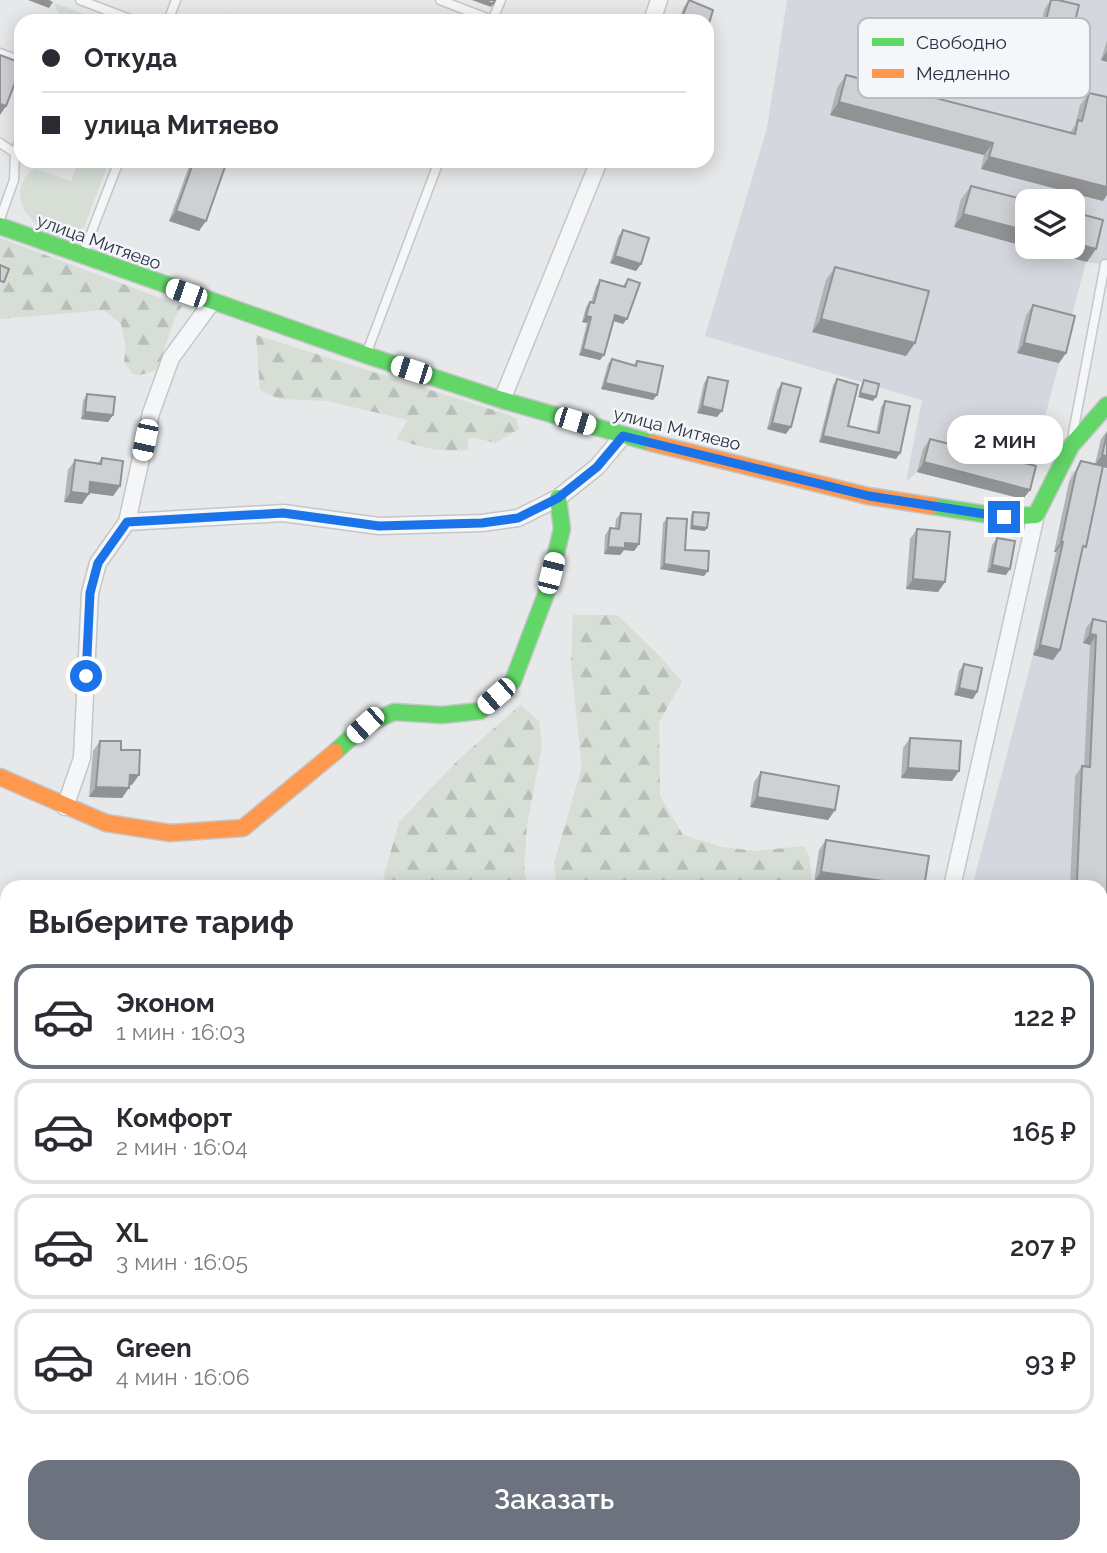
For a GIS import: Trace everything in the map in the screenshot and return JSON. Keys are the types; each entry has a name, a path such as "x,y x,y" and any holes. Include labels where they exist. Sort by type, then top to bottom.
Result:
{"street":[{"path":"502,400 596,168"},
{"name":"улица Митяево","path":"0,226 366,355 623,436 869,496 1004,517 1036,515"},
{"path":"65,807 82,758 90,593 98,563 127,522 151,413 171,358 212,302"},
{"path":"953,880 1036,515 1071,446 1107,405"},
{"path":"127,522 283,513 379,526 482,523 518,518 558,498 597,467 623,436"},
{"path":"0,777 106,823 170,833 243,828 318,768 365,725 394,712 442,715 480,711 513,681 541,607 562,529 558,498"}],"lane":[{"path":"80,0 101,4 121,14"},
{"path":"440,0 476,14"},
{"path":"0,219 14,180 14,168"},
{"path":"82,257 116,168"},
{"path":"366,355 436,168"},
{"path":"1071,446 1105,264"}],"shaded area":[{"path":"787,0 1107,0 1107,265 1086,262 1023,499 917,472 906,482 922,400 705,336 767,128"},
{"path":"1101,439 1107,440 1107,777 1101,880 974,880 1033,655 1071,471 1096,476 1095,465"}],"green space":[{"path":"54,3 85,14 59,14"},
{"path":"76,168 106,168 84,227 69,236 53,237 27,214 21,201 20,189 25,178 35,169 71,181"},
{"path":"0,238 182,306 175,318 157,370 140,375 132,374 124,361 126,347 121,324 104,310 0,319"},
{"path":"256,335 503,413 516,418 519,429 495,443 476,438 468,439 468,450 440,450 396,439 408,420 327,401 279,399 260,390"},
{"path":"573,615 617,615 659,655 682,682 659,722 660,796 683,835 722,847 755,851 804,846 810,858 812,880 556,880 554,863 582,767 571,665"},
{"path":"520,705 539,721 542,745 527,825 524,871 526,880 383,880 399,822 457,761"}],"building":[{"path":"689,0 713,10 712,14 683,14"},
{"path":"1051,0 1079,5 1076,18 1046,18"},
{"path":"0,55 14,60 14,85 6,106 0,104"},
{"path":"846,75 858,78 858,98 935,98 1075,134 1090,93 1107,97 1107,187 989,157 993,143 839,102"},
{"path":"191,168 225,168 206,221 176,211"},
{"path":"971,186 1015,197 1015,228 963,214"},
{"path":"1085,215 1103,220 1096,249 1085,246"},
{"path":"623,230 649,238 641,264 615,256"},
{"path":"0,265 9,269 4,282 0,281"},
{"path":"835,267 929,291 915,343 821,319"},
{"path":"628,279 640,283 627,319 615,315 604,355 583,349 591,317 586,316 590,302 594,303 600,280 625,287"},
{"path":"1033,305 1075,316 1066,353 1024,343"},
{"path":"612,359 636,366 637,361 663,366 657,395 605,383"},
{"path":"708,377 728,381 722,411 702,406"},
{"path":"837,379 858,385 848,426 879,433 885,401 910,406 900,453 823,436"},
{"path":"864,380 879,384 876,397 860,393"},
{"path":"782,383 801,388 791,427 772,423"},
{"path":"87,394 115,397 113,415 85,412"},
{"path":"1107,434 1107,456 1102,455"},
{"path":"930,439 1036,466 1030,490 924,462"},
{"path":"102,458 123,461 120,486 90,482 89,494 71,492 75,460 101,464"},
{"path":"1081,461 1103,466 1060,650 1040,645 1076,472"},
{"path":"693,512 709,513 707,528 692,526"},
{"path":"621,513 641,514 639,544 625,543 625,548 608,547 610,528 619,529"},
{"path":"667,518 687,519 685,550 709,551 708,571 664,564"},
{"path":"917,529 950,532 945,582 913,579"},
{"path":"997,538 1015,541 1010,569 992,565"},
{"path":"1093,619 1107,622 1107,880 1077,880 1082,766 1090,767 1096,635 1090,634"},
{"path":"964,664 982,668 977,692 959,688"},
{"path":"910,738 961,741 959,771 908,768"},
{"path":"100,741 121,741 121,750 140,750 139,775 130,775 129,788 96,787"},
{"path":"761,772 839,786 835,810 757,797"},
{"path":"826,840 929,856 925,880 876,880 821,872"}],"traffic: fast":[{"path":"0,226 366,355 502,400 652,443"},
{"path":"932,506 1004,517 1036,515 1071,446 1107,405"},
{"path":"335,752 365,725 394,712 442,715 480,711 513,681 546,594 562,529 558,498"}],"traffic: slow":[{"path":"652,443 868,496 932,506"},
{"path":"0,777 106,823 170,833 243,828 335,752"}],"route":[{"path":"86,676 90,593 98,563 127,522 283,513 379,526 482,523 518,518 558,498 597,467 623,436 869,496 1004,517"}]}
